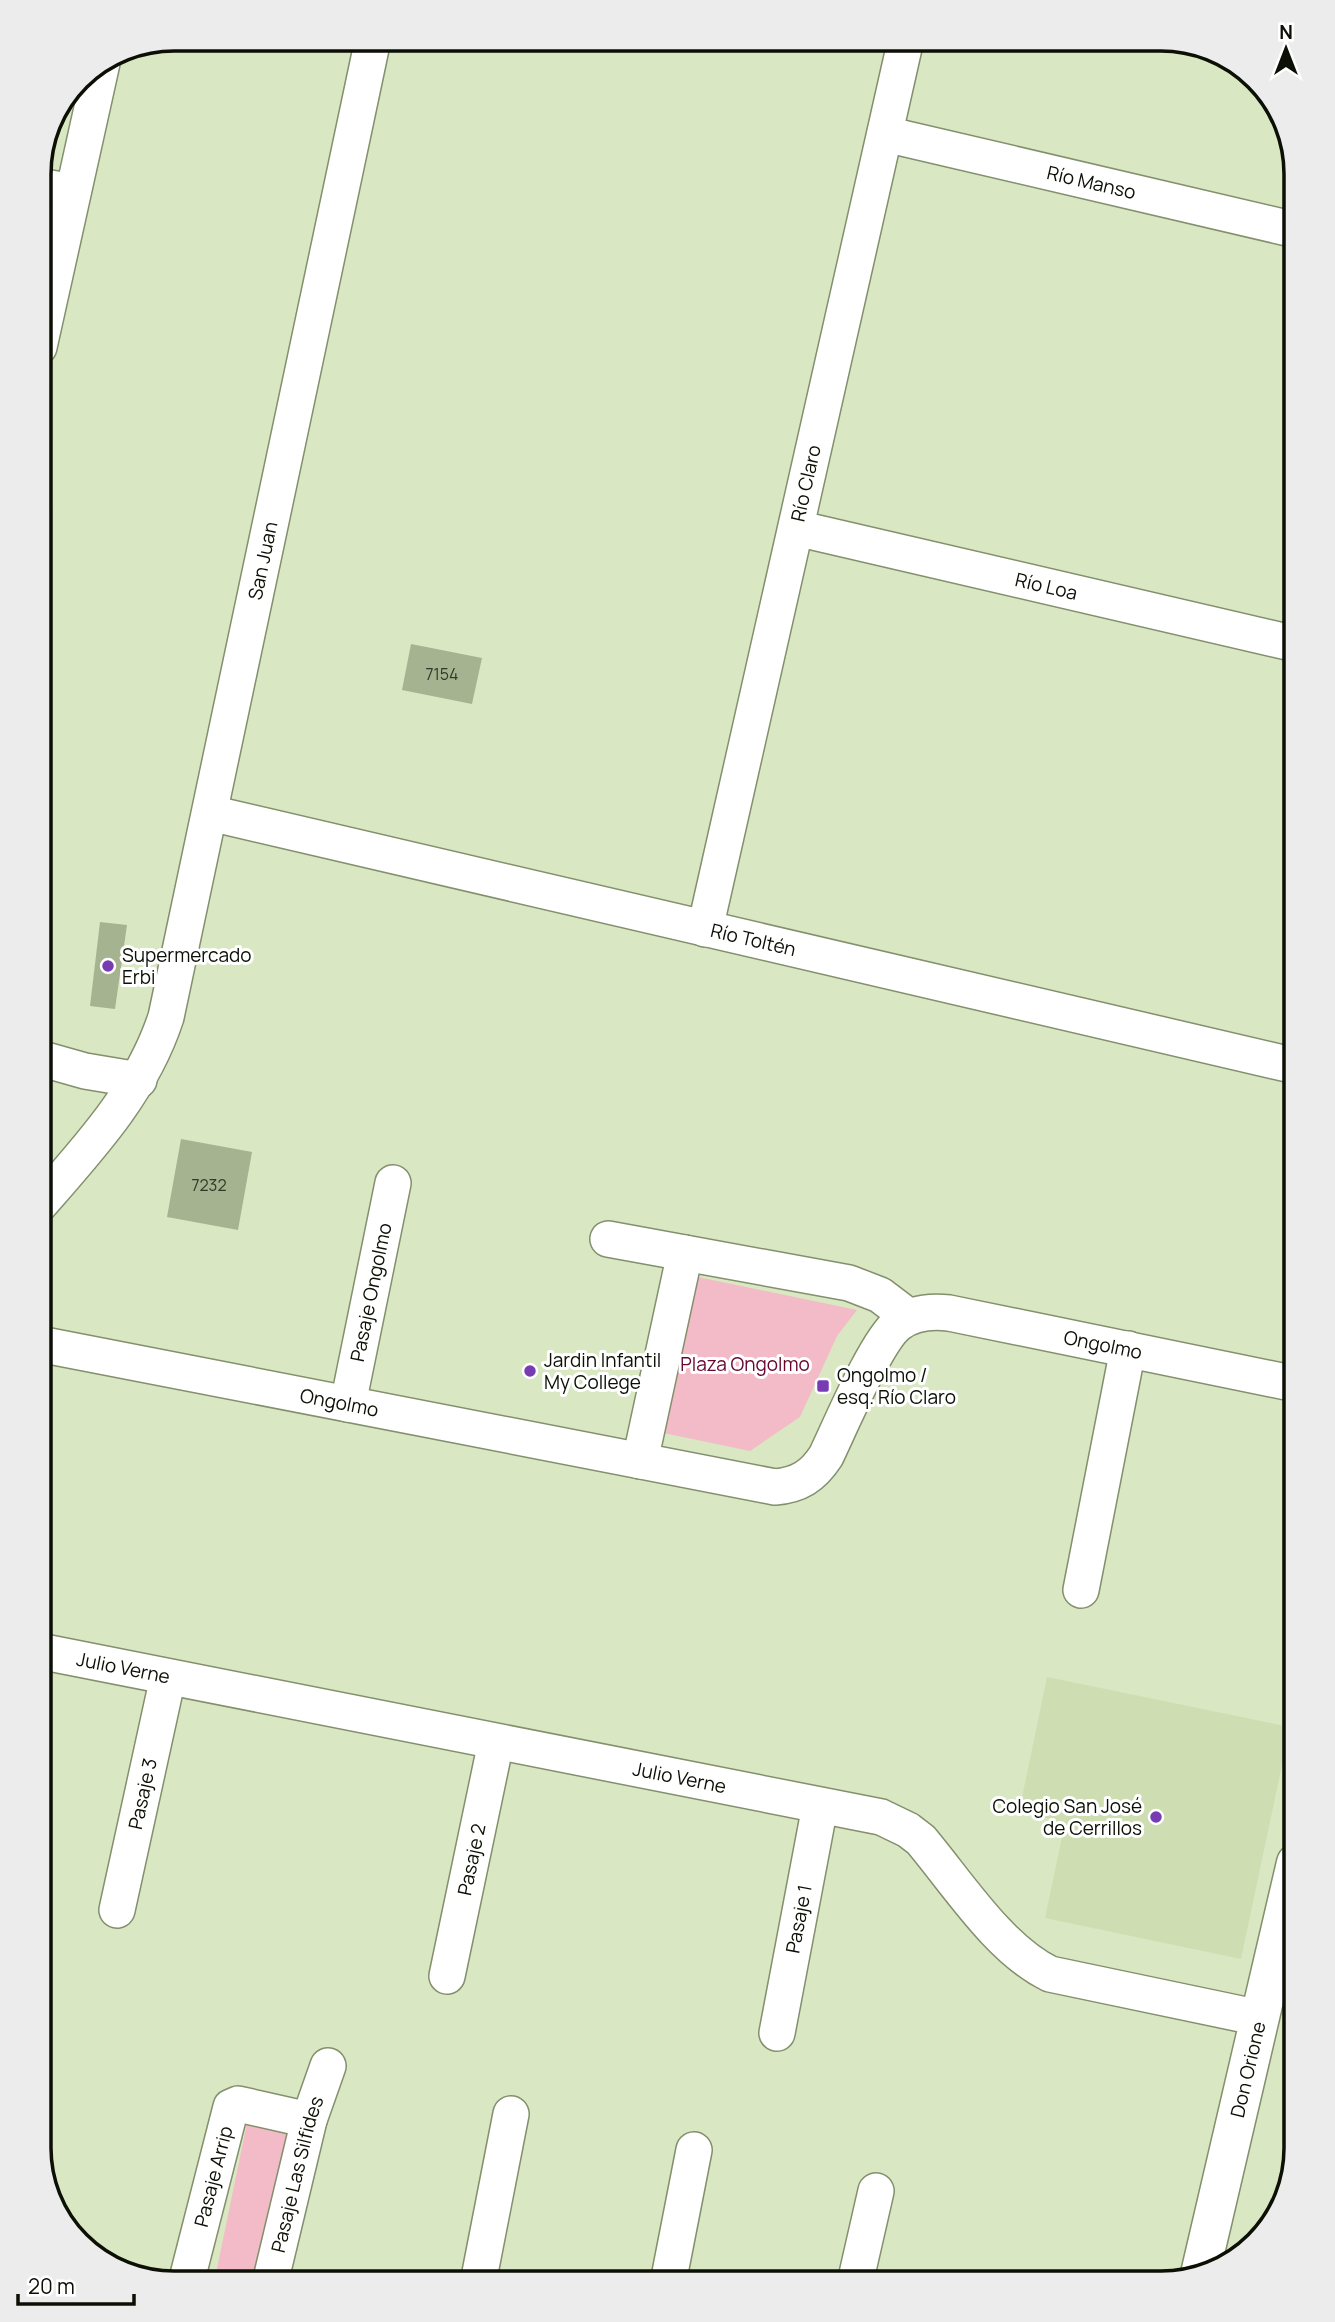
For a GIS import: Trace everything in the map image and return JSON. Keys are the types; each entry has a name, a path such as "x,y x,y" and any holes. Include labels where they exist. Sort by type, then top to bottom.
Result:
{"street":[{"name":"San Juan","path":"51,1191 125,1102 139,1080 166,1017 370,51"},
{"name":"Río Claro","path":"705,929 903,51"},
{"path":"51,292 99,77"},
{"name":"Río Manso","path":"885,134 1284,227"},
{"path":"51,188 73,192"},
{"name":"Río Loa","path":"796,528 1284,642"},
{"name":"Río Toltén","path":"210,813 1284,1063"},
{"path":"51,1061 85,1071 139,1080"},
{"name":"Pasaje Ongolmo","path":"348,1404 393,1183"},
{"path":"608,1238 865,1288 896,1304 909,1317"},
{"path":"640,1461 685,1253"},
{"name":"Ongolmo","path":"51,1346 775,1487 803,1481 812,1474 825,1456 883,1342 898,1324 909,1317 937,1312 1284,1381"},
{"path":"1081,1590 1128,1349"},
{"name":"Julio Verne","path":"51,1654 881,1817 908,1830 921,1840 1005,1940 1030,1964 1061,1976 1260,2018"},
{"name":"Pasaje 3","path":"117,1910 168,1676"},
{"name":"Pasaje 2","path":"447,1976 496,1742"},
{"name":"Pasaje 1","path":"777,2033 820,1806"},
{"name":"Don Orione","path":"1202,2264 1284,1917"},
{"name":"Pasaje Las Silfides","path":"273,2271 309,2120 328,2066"},
{"name":"Pasaje Arrip","path":"189,2271 231,2107 238,2104 309,2120"},
{"path":"480,2271 511,2114"},
{"path":"670,2271 694,2150"},
{"path":"858,2271 876,2191"}],"shaded area":[{"name":"Colegio San José de Cerrillos","path":"1047,1677 1284,1726 1284,1755 1241,1959 1045,1918 1065,1823 1019,1812"}],"green space":[{"name":"Plaza Ongolmo","path":"693,1276 857,1310 837,1336 800,1417 750,1451 654,1431"},
{"path":"247,2123 308,2135 280,2271 216,2271"}],"building":[{"path":"411,644 482,658 472,704 402,690"},
{"name":"Supermercado Erbi","path":"100,922 127,925 115,1009 90,1006"},
{"path":"181,1139 252,1152 238,1230 167,1217"}],"place":[{"name":"Supermercado Erbi","path":"108,966"},
{"name":"Jardin Infantil My College","path":"530,1371"},
{"name":"Ongolmo / esq. Río Claro","path":"823,1386"},
{"name":"Colegio San José de Cerrillos","path":"1156,1817"}]}
